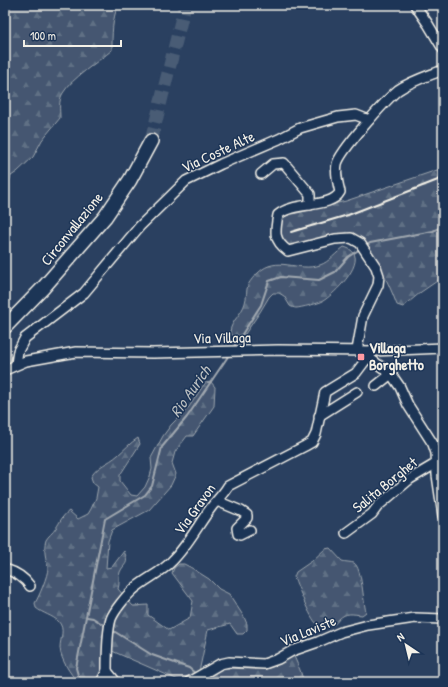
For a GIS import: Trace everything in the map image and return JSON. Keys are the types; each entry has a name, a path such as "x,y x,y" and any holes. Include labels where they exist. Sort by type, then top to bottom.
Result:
{"highway":[{"name":"Circonvallazione","path":"5,327 43,288 105,217 130,180 151,141"}],"street":[{"path":"414,5 428,24 443,49"},
{"path":"357,350 364,316 372,301 379,276 376,267 360,243 351,238 335,239 288,251 280,245 277,240 276,234 278,215 288,208 325,202 338,196 340,192 336,164 343,152 369,120 398,90 443,70"},
{"name":"Via Coste Alte","path":"16,364 18,351 25,338 84,293 140,226 186,180 279,139 300,128 338,117 356,115 369,120"},
{"path":"261,174 273,164 284,163 310,194 310,205"},
{"name":"Via Villaga","path":"5,370 16,364 45,356 76,352 357,350 371,354 443,348"},
{"path":"371,354 391,374 400,387 408,405 433,444 440,464 437,475 443,516"},
{"name":"Via Gravon","path":"107,671 107,652 111,620 132,590 172,562 217,501 224,494 228,486 312,442 316,434 325,392 356,373 371,354"},
{"path":"376,386 391,374"},
{"path":"319,416 357,392"},
{"name":"Salita Borghet","path":"346,533 372,514 378,506 410,479 440,464"},
{"path":"217,501 247,515 247,518 237,528 238,534 250,530"},
{"path":"5,569 14,571 26,580 30,586"},
{"name":"Via Laviste","path":"189,682 220,664 229,662 264,664 341,632 368,625 415,618 443,620"},
{"path":"101,682 107,671 116,682"}],"green space":[{"path":"5,5 118,5 113,22 112,50 67,87 60,99 60,118 42,140 33,157 11,176 5,193"},
{"path":"443,168 443,277 403,307 397,305 389,285 374,257 354,233 289,247 280,236 280,223 285,216 346,201"},
{"path":"344,247 352,251 355,258 354,265 350,274 343,283 329,297 318,303 296,308 290,306 284,296 279,293 273,293 245,334 234,337 230,332 232,324 244,307 248,285 255,275 265,268 273,265 280,264 312,267 320,265 329,260"},
{"path":"211,382 215,387 214,406 193,436 187,436 175,452 172,463 176,474 171,485 149,510 112,530 108,541 106,568 112,567 124,551 126,563 120,572 118,589 133,606 148,605 148,615 169,630 190,618 193,601 172,573 174,568 179,564 184,564 209,579 219,589 229,594 244,617 247,624 247,630 243,634 237,634 230,624 208,630 199,672 183,682 112,651 103,634 102,664 98,682 77,682 66,666 62,657 60,648 62,627 56,619 36,608 35,603 48,571 45,550 46,540 69,511 78,519 88,514 96,498 98,487 93,483 91,477 100,467 114,458 138,438 140,444 120,475 120,481 131,495 137,496 145,487 150,476 152,469 151,458 163,436 171,425 189,407 205,383"},
{"path":"330,548 342,561 354,563 357,566 361,578 366,612 362,615 347,614 334,624 320,626 311,616 294,577 296,572 312,561 325,549"},
{"path":"293,654 304,682 215,682 211,678 202,674 222,668 262,668"}],"waterway":[{"name":"Rio Aurich","path":"366,246 370,243 433,231 443,226"},
{"name":"Rio Aurich","path":"233,348 261,305 269,281 281,277 319,280 335,272 348,257 360,249"},
{"name":"Rio Aurich","path":"80,682 76,668 105,519 145,495 152,486 162,447 187,417 229,355"},
{"path":"87,617 93,618 107,627"},
{"path":"112,630 152,655 189,668 196,674"},
{"path":"202,678 207,682"}],"tunnel":[{"path":"151,141 185,5"}],"railway":[{"path":"291,232 348,215 443,178"}],"place":[{"name":"Villaga Borghetto","path":"361,357"}]}
